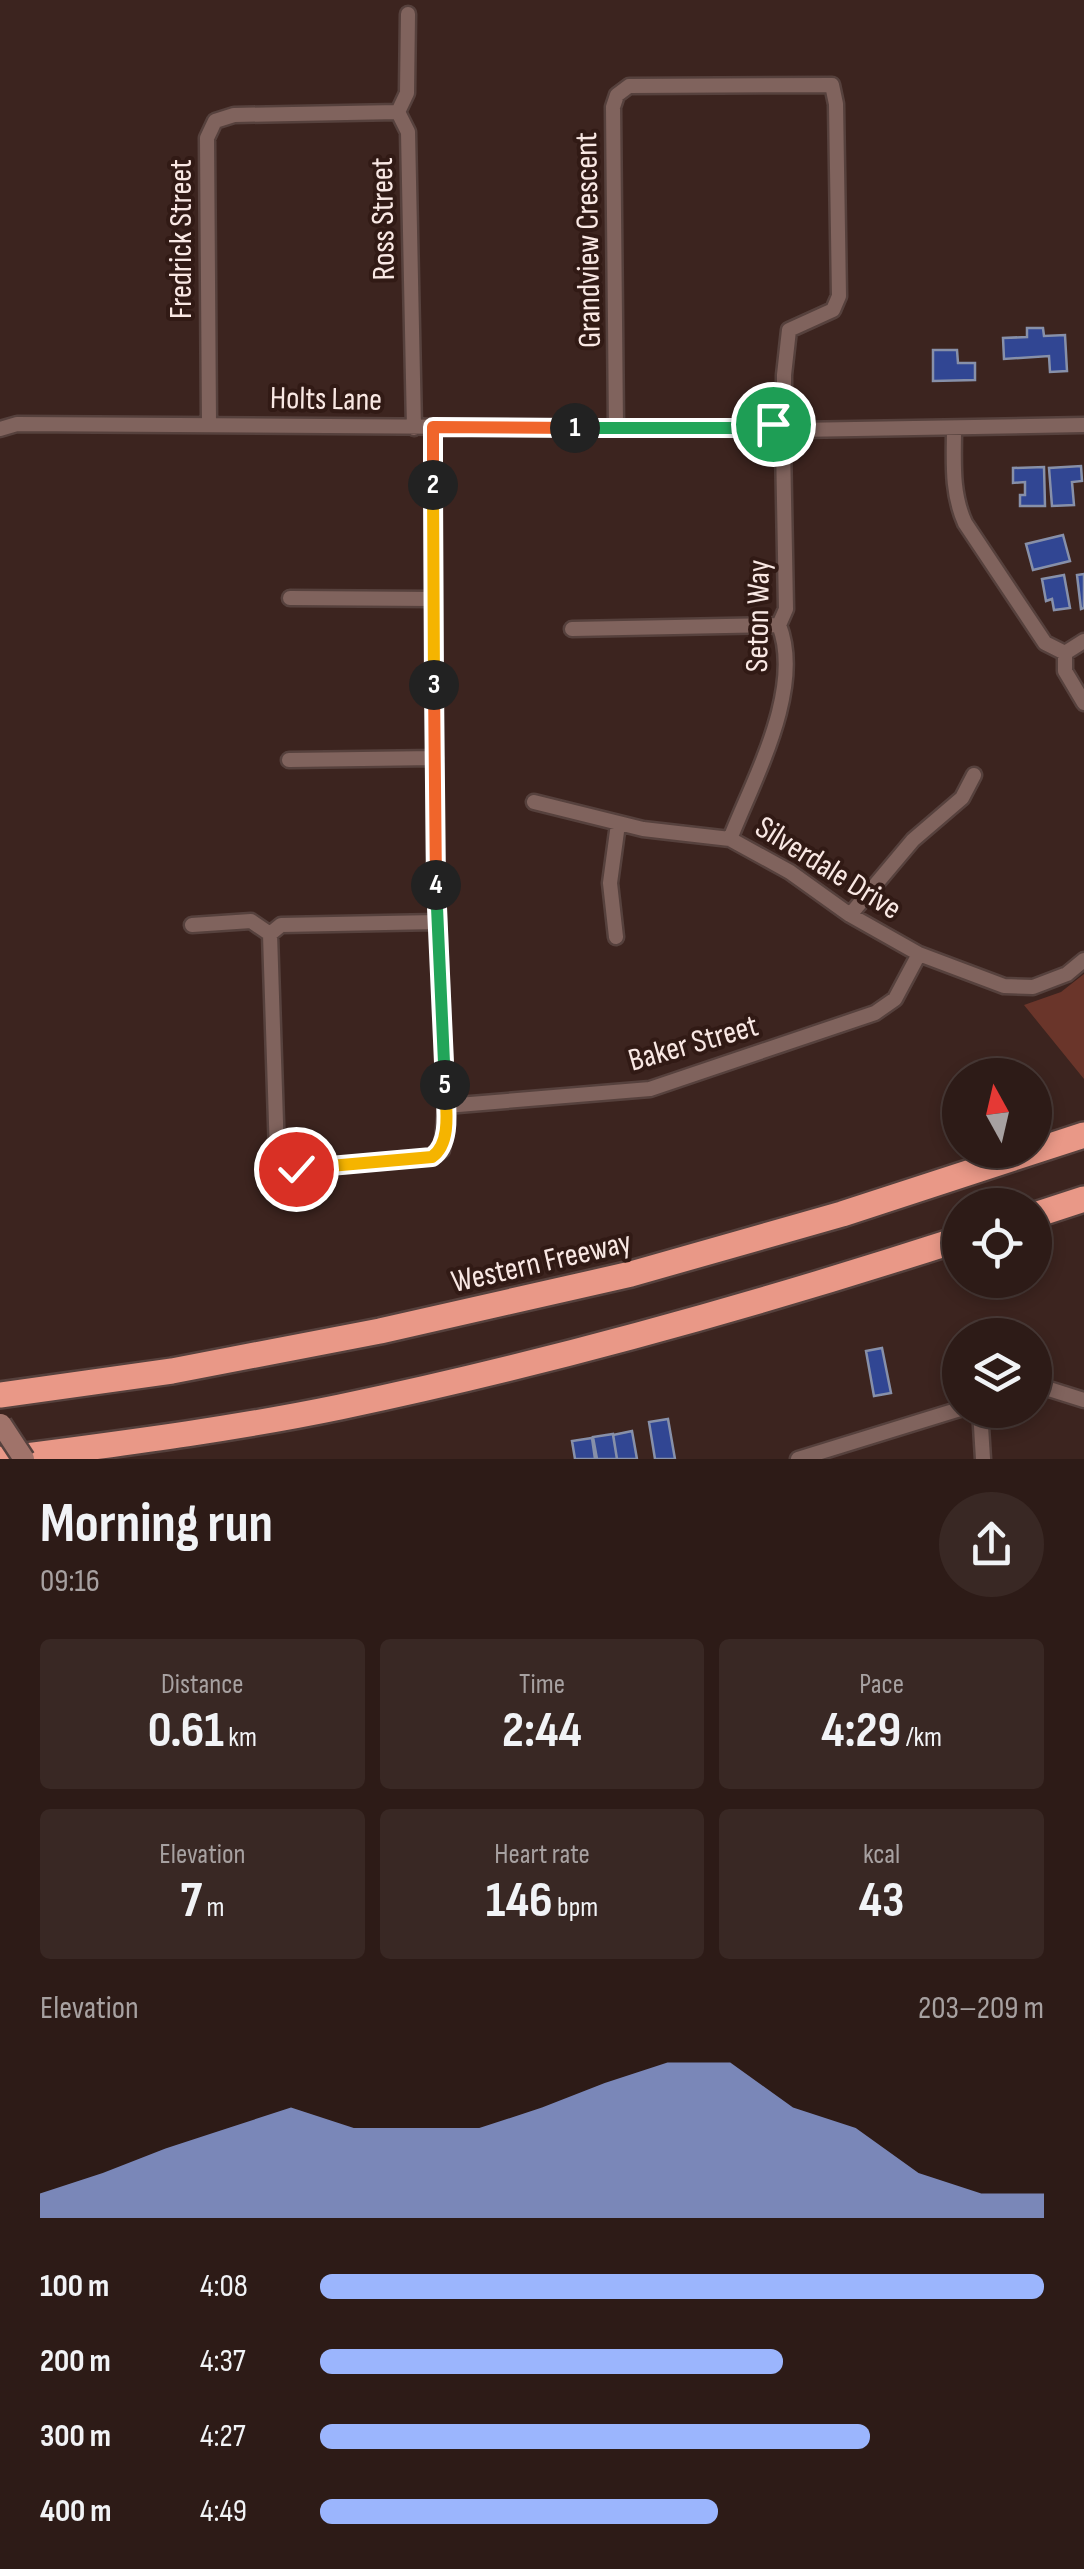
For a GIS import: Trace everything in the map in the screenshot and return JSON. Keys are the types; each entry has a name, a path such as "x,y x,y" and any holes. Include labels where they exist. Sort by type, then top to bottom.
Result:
{"highway":[{"name":"Western Freeway","path":"0,1394 229,1360 380,1331 630,1274 842,1214 1084,1135"},
{"path":"1052,1210 1084,1200"},
{"path":"4,1459 206,1431 482,1375 644,1335 942,1246"}],"main road":[{"path":"1,1424 24,1459"}],"street":[{"name":"Ross Street","path":"408,14 407,93 398,112 408,132 414,428"},
{"name":"Grandview Crescent","path":"616,428 613,107 617,95 630,86 832,85 836,104 838,296 833,310 789,330 784,418"},
{"name":"Fredrick Street","path":"209,424 207,138 214,121 234,114 398,112"},
{"path":"784,418 796,430 794,438 783,444 773,439 771,428 784,418"},
{"name":"Holts Lane","path":"0,430 17,424 771,428"},
{"path":"796,430 1084,424"},
{"path":"270,934 277,1154 284,1165 296,1169 432,1157 442,1150 446,1106 435,850 433,427"},
{"path":"954,428 954,485 965,523 1045,643 1065,653"},
{"name":"Seton Way","path":"730,839 768,742 787,671 788,651 779,625 786,610 783,444"},
{"path":"290,598 434,599"},
{"path":"572,629 779,625"},
{"path":"1065,653 1084,642"},
{"path":"1065,653 1065,671 1084,703"},
{"path":"289,760 435,758"},
{"path":"850,915 913,840 962,798 974,775"},
{"name":"Silverdale Drive","path":"534,802 618,824 730,839 920,954 1004,986 1033,987 1067,974 1084,960"},
{"path":"616,937 610,883 618,824"},
{"path":"192,925 252,922 270,934"},
{"path":"270,934 281,925 437,922"},
{"name":"Baker Street","path":"446,1106 650,1089 875,1014 895,999 920,954"},
{"path":"1052,1389 1081,1393"},
{"path":"798,1459 942,1415"},
{"path":"981,1428 983,1459"}],"shaded area":[{"path":"1084,974 1084,1079 1024,1005 1061,992"}],"building":[{"path":"1027,328 1043,328 1044,336 1065,335 1067,371 1050,372 1049,356 1004,359 1003,338 1027,337"},
{"path":"933,350 957,350 958,363 975,363 975,380 933,381"},
{"path":"1081,466 1082,481 1072,482 1074,505 1052,506 1049,468"},
{"path":"1044,467 1045,506 1020,506 1025,482 1013,483 1013,468"},
{"path":"1063,535 1070,561 1033,570 1026,544"},
{"path":"1084,574 1084,608 1081,609 1077,575"},
{"path":"1064,575 1070,608 1054,610 1052,599 1046,601 1042,579"},
{"path":"882,1348 891,1393 874,1396 866,1351"},
{"path":"668,1419 675,1459 655,1459 649,1422"},
{"path":"632,1431 637,1459 617,1459 613,1435"},
{"path":"613,1434 617,1459 597,1459 593,1437"},
{"path":"592,1438 595,1459 575,1459 572,1441"}],"route":[{"path":"296,1169 432,1157 442,1150 445,1138 435,850 433,427 771,428 773,424"}]}
